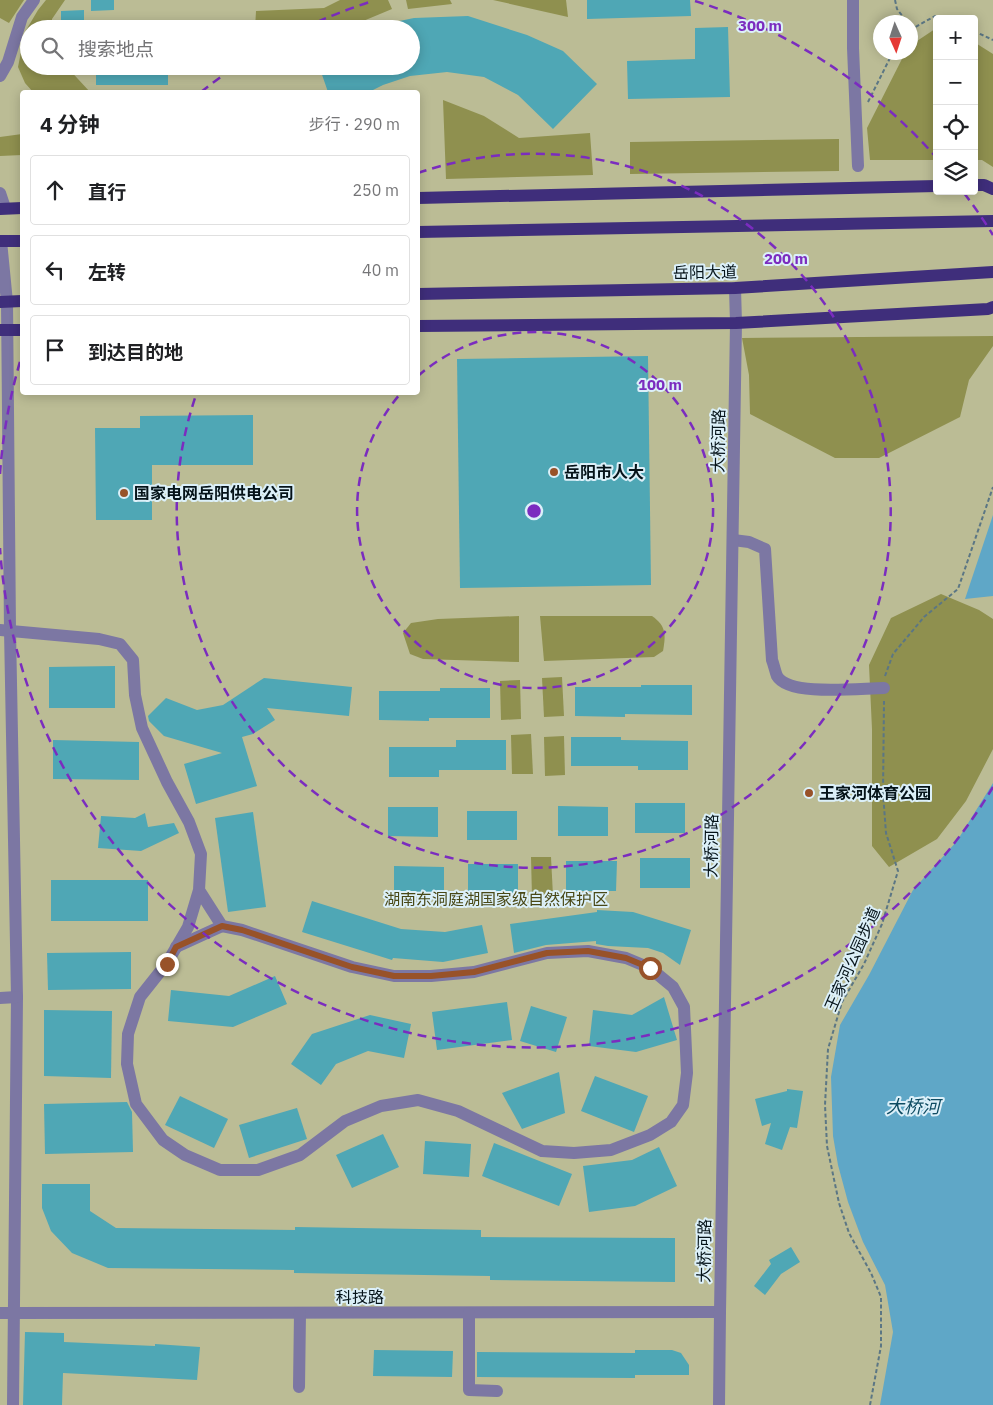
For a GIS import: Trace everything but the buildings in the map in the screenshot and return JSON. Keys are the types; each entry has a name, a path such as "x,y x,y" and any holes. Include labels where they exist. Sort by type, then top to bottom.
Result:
{"main road":[{"path":"978,185 984,185 993,189"},
{"path":"420,198 933,186"},
{"path":"2,208 20,208"},
{"path":"420,232 993,221"},
{"path":"0,241 20,241"},
{"name":"岳阳大道","path":"420,294 736,288 993,272"},
{"path":"3,302 20,302"},
{"path":"420,326 736,323 988,309 993,307"},
{"path":"4,330 20,330"}],"street":[{"path":"21,20 34,0"},
{"path":"852,0 858,166"},
{"path":"0,76 8,62 20,23"},
{"path":"0,193 2,208"},
{"path":"0,241 4,330 5,630 17,997 13,1405"},
{"name":"大桥河路","path":"720,1405 736,288"},
{"path":"733,540 749,542 766,549 772,660 777,677 792,687 811,690 884,688"},
{"path":"5,630 99,639 120,644 133,660 135,695 142,728 167,782 190,822 201,854 199,890 188,927 176,947 167,964 140,997 128,1034 127,1064 136,1104 164,1140 185,1155 220,1170 258,1170 300,1155 345,1121 381,1106 418,1100 458,1111 542,1151 574,1153 611,1150 650,1135 671,1122 683,1105 688,1074 684,1007 673,987 650,968 626,958 588,951 547,953 474,972 431,976 394,976 352,967 242,930 222,926 176,947"},
{"path":"199,890 222,926"},
{"path":"0,998 17,997"},
{"name":"科技路","path":"0,1312 720,1312"},
{"path":"299,1387 300,1313"},
{"path":"469,1313 469,1390 497,1391"}],"path":[{"path":"895,0 902,15"},
{"path":"918,24 933,17"},
{"path":"978,33 993,40"},
{"path":"868,103 889,60"},
{"name":"王家河公园步道","path":"870,1405 881,1346 881,1297 872,1273 848,1233 839,1203 827,1146 825,1106 828,1049 842,1002 864,964 882,924 898,871 886,833 882,793 885,723 884,678 893,654 924,617 958,589 993,487"}],"green space":[{"name":"湖南东洞庭湖国家级自然保护区","path":"0,0 993,0 993,1405 0,1405"}],"shaded area":[{"path":"0,0 24,0 9,23 0,18"},
{"path":"46,0 65,0 52,20 32,20"},
{"path":"340,0 388,0 392,9 366,20 256,20 256,11 324,8"},
{"path":"406,0 450,0 452,4 408,9"},
{"path":"493,0 566,0 568,17"},
{"path":"933,30 933,160 870,160 867,128 901,60 918,60 918,40"},
{"path":"978,45 993,54 993,167 982,160 978,160"},
{"path":"22,75 74,75 88,90 31,90"},
{"path":"443,100 484,116 519,138 590,133 593,175 446,179"},
{"path":"20,134 20,155 0,156 0,137"},
{"path":"839,139 839,171 630,174 630,142"},
{"path":"993,336 993,346 969,380 960,417 879,458 835,458 750,414 749,375 742,338"},
{"path":"941,594 979,610 993,619 993,749 966,801 937,839 889,867 872,846 872,729 869,665 891,618"},
{"path":"519,616 519,662 423,659 410,654 403,633 411,623 438,619"},
{"path":"540,616 652,616 660,623 664,631 663,651 654,657 544,661"},
{"path":"562,677 564,716 544,717 542,678"},
{"path":"520,680 521,719 501,720 500,681"},
{"path":"531,734 533,774 512,774 511,735"},
{"path":"564,736 565,775 545,776 544,737"},
{"path":"531,857 551,857 553,896 532,897"}],"water":[{"path":"993,515 993,596 965,599"},
{"name":"大桥河","path":"993,783 993,1405 880,1405 893,1332 885,1285 863,1242 848,1202 838,1165 833,1136 831,1077 840,1025 869,975 913,890 957,841"}],"place":[{"name":"岳阳市人大","path":"554,472"},
{"name":"国家电网岳阳供电公司","path":"124,493"},
{"name":"王家河体育公园","path":"809,793"}],"route":[{"path":"167,964 176,947 222,926 242,930 352,967 394,976 431,976 474,972 514,960 547,953 588,951 626,958 650,968"}]}
